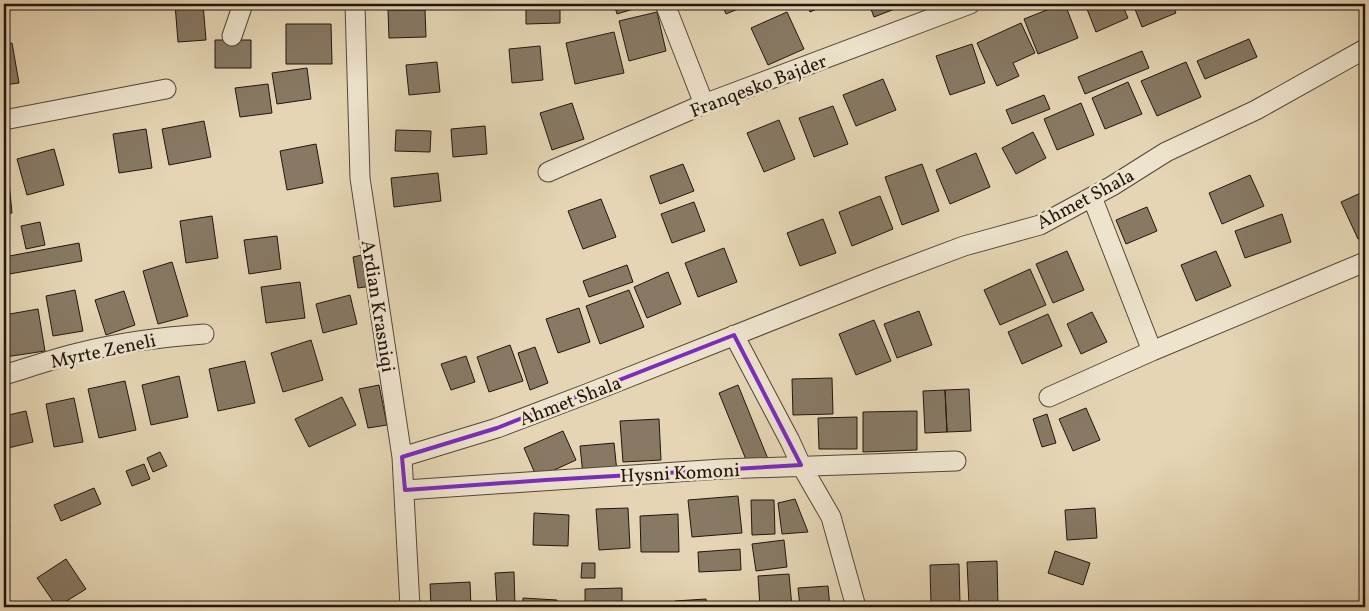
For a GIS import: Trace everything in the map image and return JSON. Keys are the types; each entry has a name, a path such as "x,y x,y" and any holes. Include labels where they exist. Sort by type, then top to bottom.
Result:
{"street":[{"path":"232,36 243,4"},
{"name":"Ardian Krasniqi","path":"355,4 360,178 402,457 410,607"},
{"path":"665,4 704,104"},
{"name":"Franqesko Bajder","path":"548,172 704,104 970,4"},
{"name":"Ahmet Shala","path":"402,457 498,428 589,394 734,335 964,246 1040,225 1092,197 1166,152 1256,110 1365,48"},
{"path":"4,120 166,89"},
{"path":"1092,197 1152,351"},
{"path":"1049,397 1152,351 1365,262"},
{"name":"Myrte Zeneli","path":"4,375 82,352 168,337 204,334"},
{"path":"734,335 831,517 856,607"},
{"name":"Hysni Komoni","path":"405,490 555,479 802,465 956,461"}],"highlighted area":[{"path":"734,335 801,465 546,480 405,490 402,457 497,428"}],"building":[{"path":"175,4 203,4 206,40 178,42"},
{"path":"526,4 560,4 560,23 526,24"},
{"path":"614,4 650,4 617,14"},
{"path":"722,4 750,4 726,14"},
{"path":"807,4 828,4 810,12"},
{"path":"869,4 904,4 905,5 874,17"},
{"path":"1065,4 1078,38 1038,54 1024,19"},
{"path":"1085,4 1122,4 1128,18 1096,32"},
{"path":"1133,4 1172,4 1176,13 1142,27"},
{"path":"388,10 425,10 426,37 389,38"},
{"path":"657,12 666,51 629,61 619,21"},
{"path":"787,12 804,49 768,65 751,28"},
{"path":"1021,23 1035,53 1013,63 1019,76 997,86 977,43"},
{"path":"286,24 331,24 332,64 286,64"},
{"path":"614,32 624,73 575,84 566,43"},
{"path":"1249,39 1257,57 1205,79 1197,61"},
{"path":"215,40 251,40 251,68 215,68"},
{"path":"12,43 19,83 4,85 4,45"},
{"path":"972,44 985,83 950,95 936,56"},
{"path":"540,46 543,80 512,83 509,49"},
{"path":"1142,51 1149,68 1085,94 1078,77"},
{"path":"437,62 440,92 409,95 406,65"},
{"path":"1186,62 1201,97 1157,116 1141,81"},
{"path":"307,68 311,99 277,104 272,73"},
{"path":"883,79 896,110 856,126 843,95"},
{"path":"1128,82 1142,114 1105,129 1092,98"},
{"path":"268,84 272,113 240,117 235,88"},
{"path":"1044,95 1050,109 1012,124 1006,110"},
{"path":"572,103 584,139 552,150 540,113"},
{"path":"1081,103 1094,135 1057,150 1044,119"},
{"path":"833,106 848,144 814,157 799,118"},
{"path":"779,120 795,159 764,172 747,133"},
{"path":"204,121 211,157 169,165 162,129"},
{"path":"485,126 487,154 453,157 451,129"},
{"path":"146,129 152,168 119,173 113,134"},
{"path":"396,130 431,131 430,152 395,151"},
{"path":"1033,132 1046,158 1016,174 1002,148"},
{"path":"316,144 323,183 287,190 280,151"},
{"path":"54,149 64,185 27,195 17,159"},
{"path":"976,153 990,187 950,204 936,170"},
{"path":"683,164 694,191 660,204 650,176"},
{"path":"922,164 939,211 902,225 885,177"},
{"path":"8,172 12,213 4,214 4,173"},
{"path":"438,173 441,201 394,207 391,178"},
{"path":"1250,175 1264,206 1222,224 1209,193"},
{"path":"1365,191 1365,236 1358,239 1341,202"},
{"path":"880,196 893,229 852,246 839,212"},
{"path":"601,199 616,237 583,249 568,211"},
{"path":"694,202 705,231 672,243 661,214"},
{"path":"1147,207 1157,231 1126,244 1116,220"},
{"path":"1282,214 1291,242 1245,258 1235,231"},
{"path":"212,216 218,258 186,263 180,221"},
{"path":"823,219 836,253 800,266 787,233"},
{"path":"40,222 45,245 26,249 21,226"},
{"path":"277,236 281,269 249,274 244,240"},
{"path":"79,243 82,261 4,275 4,257"},
{"path":"724,248 737,282 698,297 685,263"},
{"path":"1067,251 1084,290 1053,303 1036,264"},
{"path":"1216,251 1231,286 1196,301 1181,265"},
{"path":"366,254 372,286 358,288 353,257"},
{"path":"172,262 188,316 158,324 143,271"},
{"path":"627,265 633,282 589,297 583,281"},
{"path":"1030,269 1046,305 1000,325 984,290"},
{"path":"668,272 681,304 647,318 634,287"},
{"path":"300,282 305,318 266,323 261,287"},
{"path":"75,290 83,331 53,336 46,296"},
{"path":"629,290 644,327 600,344 586,306"},
{"path":"124,291 135,325 106,335 95,300"},
{"path":"350,295 357,324 323,333 316,304"},
{"path":"579,308 590,342 558,353 546,319"},
{"path":"38,309 45,351 5,357 4,315"},
{"path":"919,311 932,345 897,358 884,324"},
{"path":"1092,312 1107,342 1081,354 1067,324"},
{"path":"1048,314 1062,346 1022,364 1008,332"},
{"path":"874,320 891,361 856,375 839,334"},
{"path":"311,340 323,380 283,392 271,353"},
{"path":"510,345 523,381 489,392 477,357"},
{"path":"535,347 548,383 530,390 518,353"},
{"path":"466,356 475,382 451,390 441,364"},
{"path":"245,361 255,403 218,411 209,369"},
{"path":"179,376 188,417 151,425 142,385"},
{"path":"832,378 833,414 793,415 792,379"},
{"path":"125,381 136,430 99,438 88,389"},
{"path":"379,385 387,425 368,428 359,389"},
{"path":"738,385 768,459 749,467 719,393"},
{"path":"969,389 971,431 947,432 945,390"},
{"path":"945,390 947,432 925,433 923,391"},
{"path":"342,397 356,425 309,447 295,419"},
{"path":"74,398 83,442 54,447 46,404"},
{"path":"1086,408 1100,440 1073,451 1059,419"},
{"path":"26,411 33,442 4,449 4,416"},
{"path":"917,411 917,450 863,452 863,412"},
{"path":"1047,414 1056,443 1042,447 1033,419"},
{"path":"857,417 857,449 819,449 818,418"},
{"path":"659,419 661,460 623,462 620,421"},
{"path":"563,431 576,460 537,478 524,448"},
{"path":"614,443 617,472 583,475 580,446"},
{"path":"160,452 167,466 153,472 147,458"},
{"path":"144,464 150,479 132,486 126,471"},
{"path":"94,488 101,504 61,521 54,505"},
{"path":"738,496 742,533 692,537 688,500"},
{"path":"795,499 808,532 782,534 778,503"},
{"path":"751,500 774,500 775,534 752,535"},
{"path":"4,508 10,528 4,530"},
{"path":"628,508 630,548 599,550 596,509"},
{"path":"1095,508 1097,538 1067,540 1065,510"},
{"path":"534,513 569,515 568,546 533,545"},
{"path":"678,514 679,552 641,552 640,516"},
{"path":"784,540 787,567 756,571 752,544"},
{"path":"740,549 741,570 699,572 698,552"},
{"path":"1055,551 1090,563 1083,585 1048,573"},
{"path":"66,559 86,589 57,607 37,578"},
{"path":"997,561 998,604 969,605 967,562"},
{"path":"582,563 595,563 595,578 581,578"},
{"path":"959,564 960,604 931,605 930,565"},
{"path":"514,572 515,607 497,607 495,573"},
{"path":"789,574 792,607 760,607 758,576"},
{"path":"470,582 471,607 431,607 430,584"},
{"path":"828,586 830,607 800,607 798,588"},
{"path":"622,588 622,607 585,607 585,589"},
{"path":"523,598 557,600 556,607 523,607"},
{"path":"706,599 707,607 676,607 675,601"}]}
